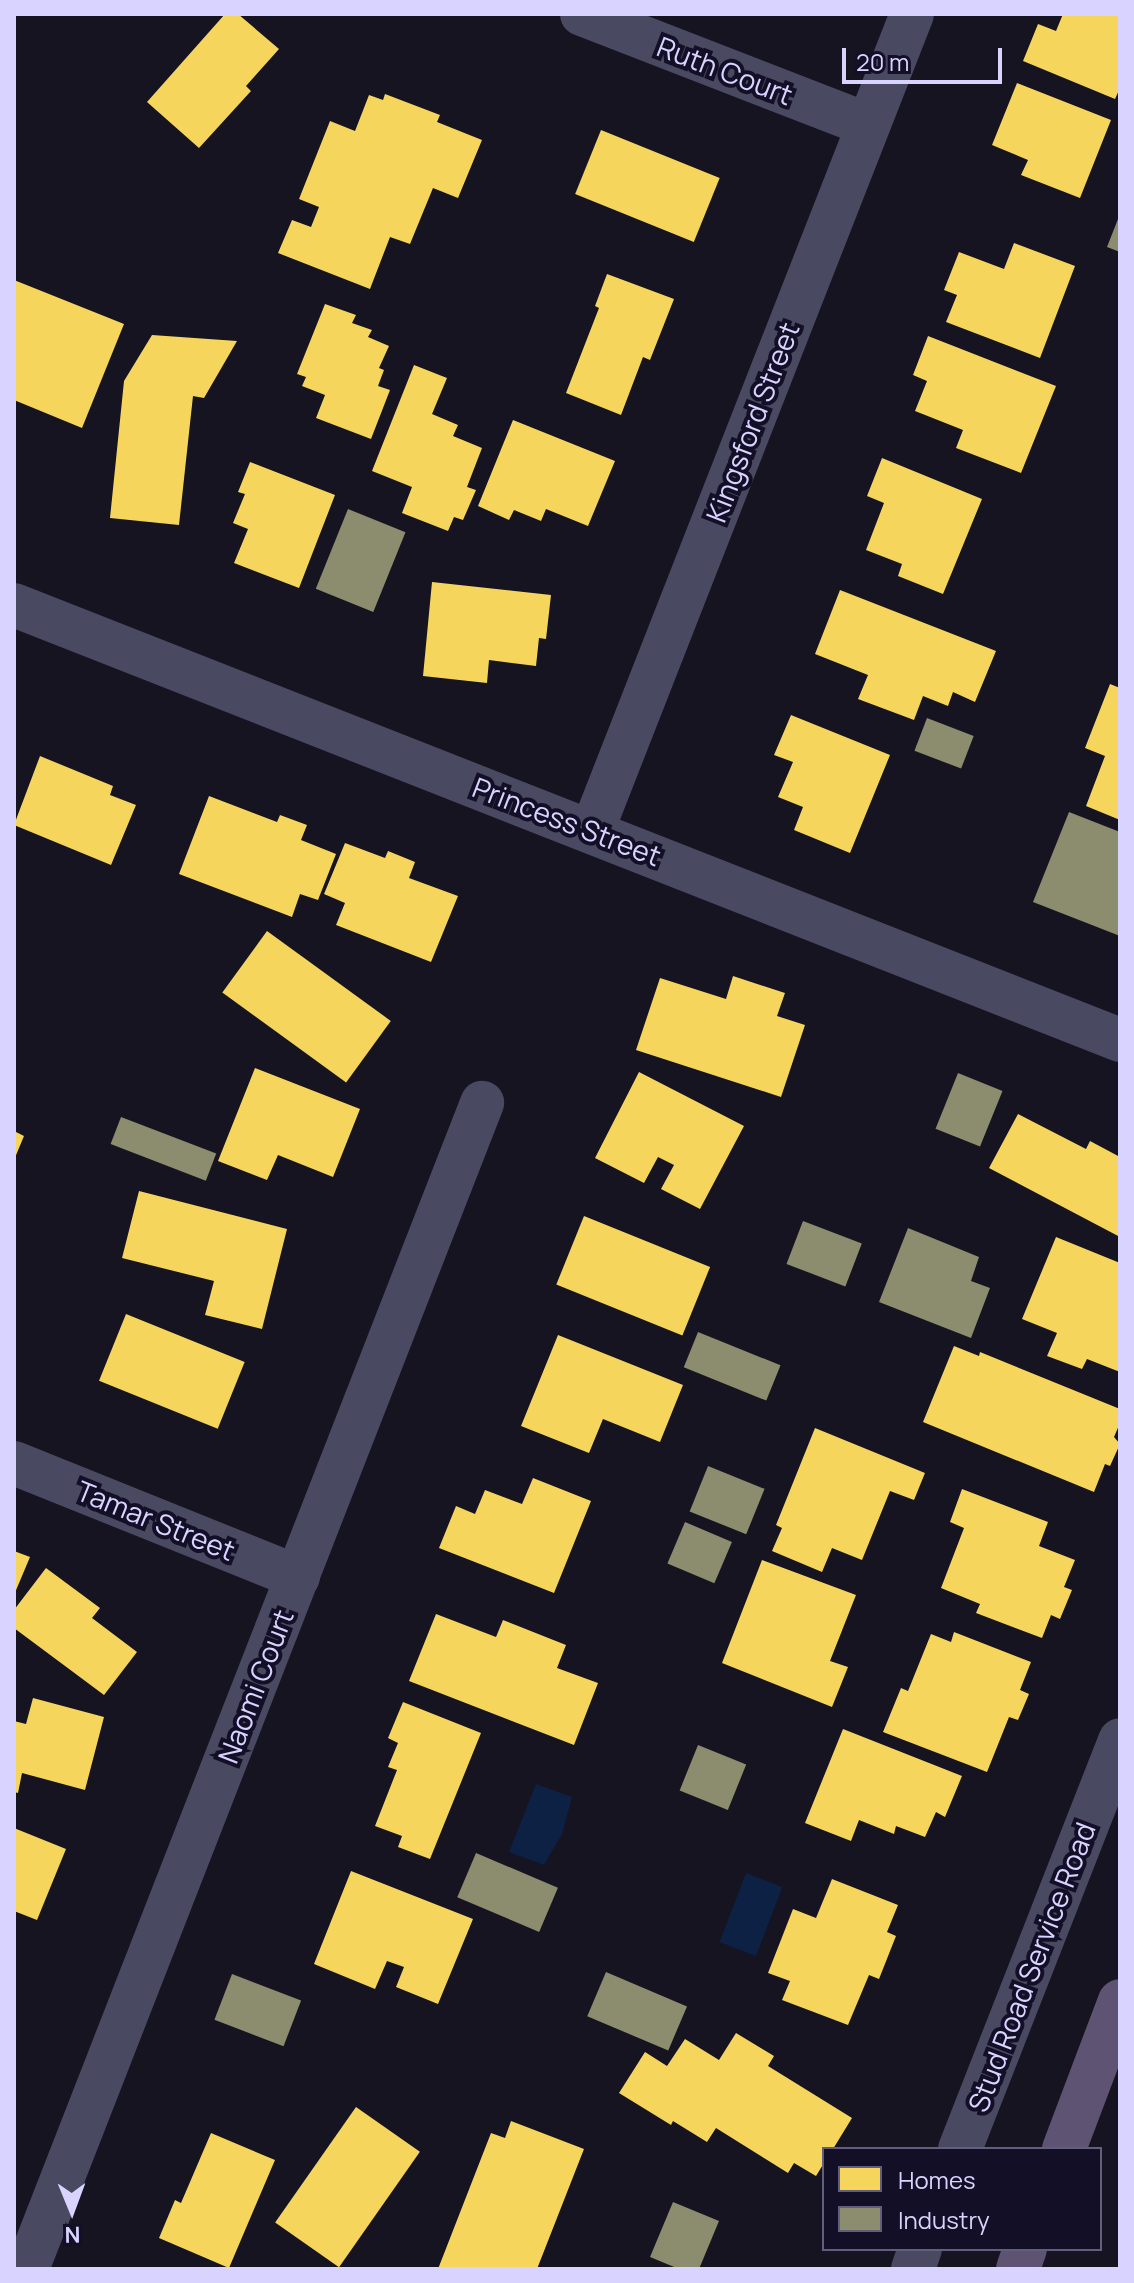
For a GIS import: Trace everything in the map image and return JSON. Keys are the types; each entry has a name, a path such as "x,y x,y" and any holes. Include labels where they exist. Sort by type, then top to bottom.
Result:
{"main road":[{"path":"1065,2147 1120,2001"}],"street":[{"name":"Ruth Court","path":"582,14 868,125"},
{"name":"Kingsford Street","path":"592,831 912,14"},
{"name":"Princess Street","path":"14,605 1120,1040"},
{"name":"Naomi Court","path":"27,2269 482,1103"},
{"name":"Tamar Street","path":"14,1463 298,1577"},
{"name":"Stud Road Service Road","path":"961,2147 1120,1740"}],"water":[{"path":"536,1784 572,1797 562,1834 544,1865 509,1852"},
{"path":"746,1873 782,1887 756,1956 719,1942"}],"building: Homes":[{"path":"225,14 238,14 279,49 246,86 251,91 199,148 147,102"},
{"path":"1063,14 1120,14 1120,88 1115,99 1023,61 1038,24 1056,31"},
{"path":"1017,83 1111,120 1080,198 1021,175 1028,160 992,145"},
{"path":"385,94 440,115 437,122 482,140 458,198 433,188 410,244 390,237 370,289 278,253 292,220 311,227 319,207 299,199 330,121 355,131 369,95 383,100"},
{"path":"601,130 720,178 694,242 575,194"},
{"path":"1014,243 1075,266 1040,358 946,322 957,295 944,290 959,252 1004,269"},
{"path":"607,274 674,299 650,360 643,357 621,415 566,393 599,308 595,306"},
{"path":"14,280 124,324 82,428 14,400"},
{"path":"325,304 356,315 352,323 372,330 368,337 389,346 379,368 384,370 378,386 390,390 371,439 316,418 325,395 302,386 306,377 297,374"},
{"path":"152,335 237,341 204,398 193,396 179,525 110,518 124,381"},
{"path":"928,336 1056,386 1021,473 956,448 963,430 915,411 927,381 913,375"},
{"path":"414,365 447,378 432,414 458,425 453,436 482,448 467,487 476,490 463,520 454,517 448,531 402,513 412,487 372,471"},
{"path":"513,420 615,461 588,526 546,509 541,521 514,510 509,520 478,506"},
{"path":"882,458 982,499 943,594 898,576 902,564 866,550 884,503 867,496"},
{"path":"250,462 335,495 299,588 234,563 248,529 233,523 245,494 238,492"},
{"path":"432,582 551,595 546,639 539,638 536,666 489,660 487,683 423,676"},
{"path":"840,590 996,651 975,702 953,692 948,706 923,696 914,720 858,699 868,675 815,654"},
{"path":"1110,684 1120,688 1120,820 1086,806 1105,756 1085,748"},
{"path":"791,715 890,755 850,853 794,830 803,807 778,797 793,762 774,755"},
{"path":"40,756 113,786 110,795 136,805 111,865 14,825"},
{"path":"209,796 277,822 280,815 307,825 301,840 336,854 318,900 300,894 292,917 179,874"},
{"path":"345,843 385,858 388,851 415,862 409,878 458,896 431,962 336,925 345,903 324,894"},
{"path":"267,931 391,1021 346,1082 222,992"},
{"path":"733,976 785,993 777,1016 805,1025 781,1097 636,1050 660,978 726,999"},
{"path":"255,1068 360,1109 333,1177 278,1155 267,1180 218,1161"},
{"path":"639,1072 744,1126 700,1209 661,1189 674,1165 658,1157 644,1183 595,1158"},
{"path":"1018,1114 1086,1149 1090,1141 1120,1157 1120,1237 989,1168"},
{"path":"14,1131 24,1136 14,1160"},
{"path":"139,1191 287,1229 262,1329 205,1315 214,1281 122,1258"},
{"path":"584,1216 710,1267 682,1336 556,1285"},
{"path":"1056,1237 1120,1263 1120,1372 1087,1359 1082,1369 1047,1356 1057,1333 1022,1319"},
{"path":"126,1314 245,1362 218,1429 99,1381"},
{"path":"558,1335 683,1385 660,1442 603,1419 589,1453 521,1426"},
{"path":"954,1346 979,1356 980,1352 1120,1409 1120,1423 1114,1437 1120,1444 1110,1466 1105,1464 1094,1492 923,1422"},
{"path":"815,1428 925,1473 914,1500 890,1491 862,1560 832,1548 822,1572 772,1551 782,1528 776,1525"},
{"path":"533,1478 591,1501 554,1593 439,1548 456,1506 475,1514 485,1490 522,1504"},
{"path":"962,1489 1048,1522 1039,1546 1075,1560 1064,1587 1072,1590 1060,1619 1051,1615 1042,1638 976,1613 980,1604 941,1588 964,1528 950,1522"},
{"path":"14,1551 30,1557 14,1595"},
{"path":"762,1560 856,1595 830,1661 848,1667 832,1707 722,1663"},
{"path":"46,1568 100,1608 92,1618 137,1652 104,1695 14,1628 14,1610"},
{"path":"436,1614 496,1637 503,1620 566,1645 557,1668 598,1683 574,1745 409,1681"},
{"path":"954,1632 1031,1662 1020,1690 1029,1694 1018,1720 1009,1717 987,1772 883,1732 901,1688 908,1691 931,1634 951,1642"},
{"path":"33,1698 104,1717 85,1790 22,1773 18,1793 14,1792 14,1721 26,1724"},
{"path":"403,1702 481,1733 430,1859 398,1847 402,1836 375,1826 397,1770 388,1767 398,1743 388,1738"},
{"path":"843,1729 962,1776 945,1817 936,1812 925,1837 896,1826 894,1834 859,1820 851,1841 805,1823"},
{"path":"14,1828 66,1849 37,1920 14,1911"},
{"path":"351,1871 473,1919 438,2004 396,1987 404,1967 387,1961 375,1989 314,1964"},
{"path":"832,1879 898,1905 887,1932 896,1936 879,1979 869,1975 848,2025 782,2000 790,1981 768,1973 793,1909 816,1918"},
{"path":"736,2033 774,2056 768,2066 852,2118 834,2147 822,2147 822,2166 816,2176 794,2163 788,2173 716,2128 707,2142 673,2121 671,2125 619,2093 645,2052 667,2066 685,2039 719,2060"},
{"path":"356,2107 420,2152 339,2267 275,2223"},
{"path":"511,2121 584,2149 537,2269 438,2269 491,2133 505,2138"},
{"path":"211,2133 275,2160 229,2268 159,2238 175,2200 181,2203"}],"building: Industry":[{"path":"1120,214 1120,252 1107,247"},
{"path":"348,509 405,532 373,612 316,589"},
{"path":"927,718 974,736 961,769 914,751"},
{"path":"1069,812 1120,832 1120,936 1033,902"},
{"path":"958,1073 1003,1091 980,1147 936,1129"},
{"path":"121,1117 216,1154 206,1181 111,1144"},
{"path":"803,1221 862,1244 845,1287 787,1264"},
{"path":"908,1228 979,1257 971,1281 990,1288 971,1338 879,1302"},
{"path":"698,1332 781,1365 766,1401 684,1367"},
{"path":"708,1466 765,1489 746,1534 690,1511"},
{"path":"685,1522 732,1542 714,1583 667,1563"},
{"path":"698,1745 746,1764 728,1810 680,1790"},
{"path":"476,1853 558,1888 539,1932 457,1897"},
{"path":"606,1972 687,2006 668,2051 587,2016"},
{"path":"232,1974 301,2001 284,2046 214,2020"},
{"path":"673,2202 719,2221 699,2269 679,2269 650,2257"}]}
